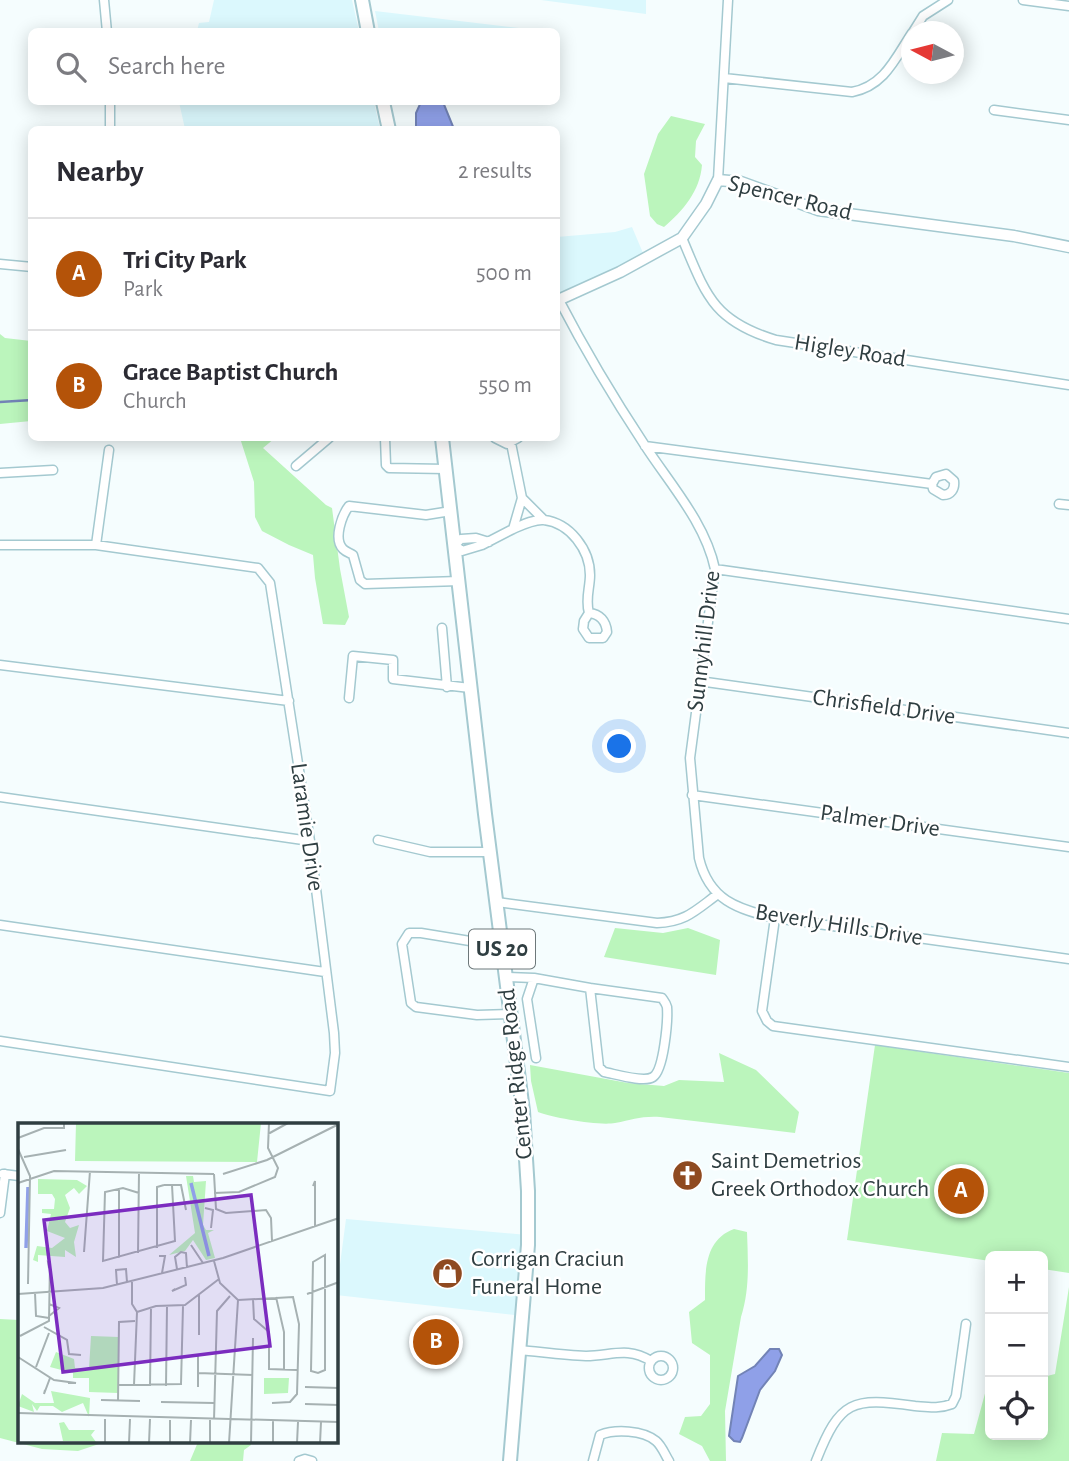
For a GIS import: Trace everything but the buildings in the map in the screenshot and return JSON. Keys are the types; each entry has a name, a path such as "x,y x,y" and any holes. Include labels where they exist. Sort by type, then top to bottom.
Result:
{"main road":[{"path":"362,0 367,28"},
{"path":"384,105 388,126"},
{"name":"Center Ridge Road","path":"442,441 489,852 523,1111 528,1245 510,1461"}],"street":[{"path":"104,0 107,28"},
{"path":"718,180 728,0"},
{"path":"920,21 948,0"},
{"path":"1023,0 1069,6"},
{"path":"724,78 852,92 865,89 879,81 901,48"},
{"path":"110,105 110,126"},
{"path":"994,110 1069,120"},
{"name":"Spencer Road","path":"560,299 620,272 682,238 706,204 718,180 741,182 818,210 1014,236 1069,247"},
{"name":"Higley Road","path":"682,238 702,285 716,305 735,324 754,333 776,340 1069,385"},
{"path":"0,264 28,267"},
{"name":"Sunnyhill Drive","path":"560,304 598,373 706,538 715,569 690,758 702,869 718,894"},
{"path":"296,466 325,441"},
{"path":"385,441 386,466 389,468 446,469"},
{"path":"513,529 522,498 515,441"},
{"path":"646,446 932,484"},
{"path":"0,545 96,545 109,450"},
{"path":"0,473 53,470"},
{"path":"522,498 544,520 570,531 581,544 587,556 590,573 587,602 589,613"},
{"path":"1059,504 1069,505"},
{"path":"451,511 426,515 352,505 342,514 339,526 340,542 342,548 353,555 360,580 365,584 459,581"},
{"path":"455,545 463,551 528,523 544,520"},
{"name":"Laramie Drive","path":"0,1041 330,1091 335,1053 334,1033 310,841 270,583 258,568 96,545"},
{"path":"715,569 1069,619"},
{"path":"443,628 447,687"},
{"path":"349,698 353,656 393,660 393,678 470,688"},
{"path":"0,665 289,701"},
{"name":"Chrisfield Drive","path":"699,681 1069,733"},
{"name":"Palmer Drive","path":"692,794 1069,847"},
{"path":"0,797 310,841"},
{"path":"378,840 430,852 489,852"},
{"path":"497,902 674,923 694,913 718,894"},
{"name":"Beverly Hills Drive","path":"718,894 744,911 775,918 1069,959"},
{"path":"775,918 762,1011 766,1021 779,1028 1069,1068"},
{"path":"0,925 325,972"},
{"path":"500,939 476,942 409,933 402,944 411,1003 416,1007 477,1015 511,1014"},
{"path":"506,977 534,978 662,998 667,1005 665,1037 660,1069 653,1077 644,1080 604,1072 599,1067 590,988"},
{"path":"534,978 527,999 536,1058"},
{"path":"0,1213 3,1174"},
{"path":"816,1461 828,1431 852,1405 869,1401 934,1408 952,1404 956,1396 966,1324"},
{"path":"520,1350 585,1356 619,1352 640,1355 651,1361"},
{"path":"593,1461 600,1435 625,1432 656,1441 669,1461"},
{"path":"299,1461 312,1461"}],"shaded area":[{"path":"214,0 352,0 358,28 198,28 199,23 209,22"},
{"path":"541,0 646,0 646,14"},
{"path":"375,11 520,28 378,28"},
{"path":"180,105 375,105 379,126 184,126"},
{"path":"632,227 643,253 591,282 560,293 560,237 615,232"},
{"path":"346,1219 528,1235 523,1316 338,1295"}],"green space":[{"path":"671,116 705,124 696,141 695,157 702,165 698,183 684,207 664,227 650,216 644,174 658,134"},
{"path":"0,334 5,338 28,341 28,421 0,424"},
{"path":"241,441 271,441 263,448 332,508 349,617 345,625 323,624 313,555 262,531 255,517 254,482"},
{"path":"615,928 663,933 688,928 720,940 716,975 604,957"},
{"path":"875,1045 1069,1073 1069,1273 1048,1270 1048,1251 985,1251 985,1260 847,1240"},
{"path":"719,1053 756,1070 799,1112 795,1133 660,1117 598,1123 538,1112 530,1065 628,1083 664,1086 679,1080 724,1082"},
{"path":"734,1229 747,1232 746,1296 725,1411 726,1461 710,1461 702,1446 679,1434 685,1417 701,1416 710,1404 710,1355 692,1343 689,1312 705,1300 706,1268 712,1249 724,1234"},
{"path":"1069,1287 1069,1461 936,1461 942,1433 974,1434 985,1393 985,1440 1048,1440 1048,1376 1055,1374"},
{"path":"0,1319 18,1320 18,1443 0,1438"},
{"path":"23,1444 99,1444 78,1451 42,1449"},
{"path":"197,1444 251,1444 244,1450 243,1461 190,1461"}],"water":[{"path":"420,105 444,105 453,126 416,126 416,113"},
{"path":"770,1349 779,1349 782,1355 775,1371 760,1390 740,1442 734,1441 729,1436 738,1376 755,1366"}],"waterway":[{"path":"0,402 28,400"}],"place":[{"name":"Saint Demetrios Greek Orthodox Church","path":"688,1175"},
{"name":"Tri City Park","path":"961,1191"},
{"name":"Corrigan Craciun Funeral Home","path":"448,1273"},
{"name":"Grace Baptist Church","path":"436,1342"}]}
